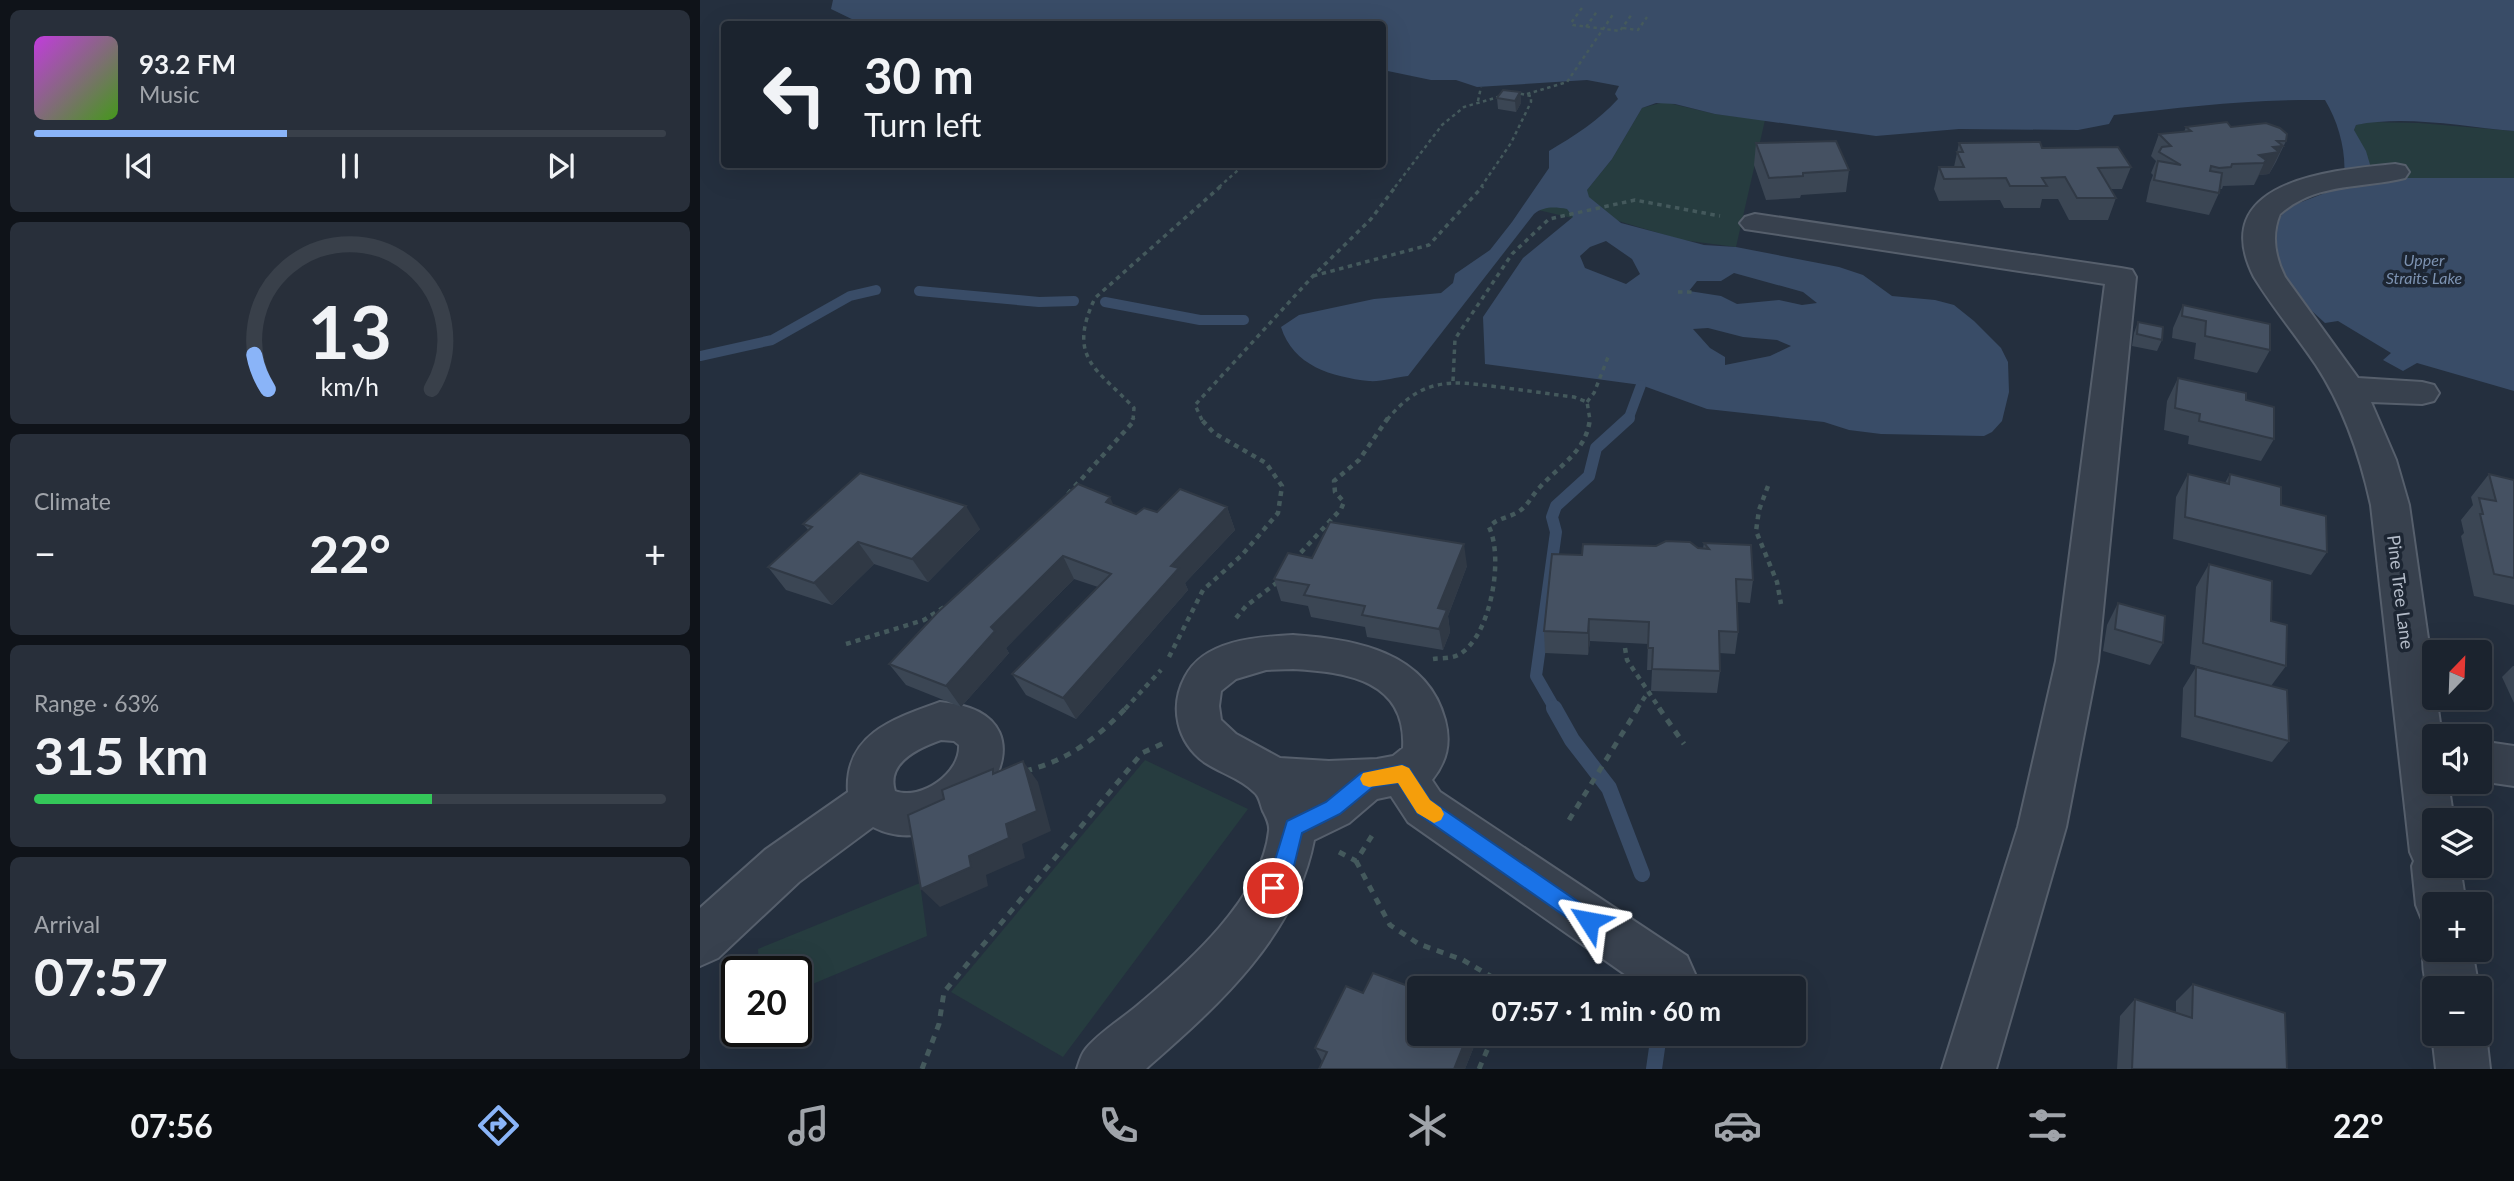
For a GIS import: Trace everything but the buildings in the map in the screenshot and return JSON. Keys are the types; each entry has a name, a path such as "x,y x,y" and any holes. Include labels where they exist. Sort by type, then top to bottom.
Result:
{"street":[{"name":"Pine Tree Lane","path":"2386,173 2322,181 2285,196 2267,208 2261,239 2265,269 2348,389 2380,458 2390,505 2423,724"},
{"path":"1755,223 2121,277 2077,661 2042,827 1969,1069"},
{"path":"2348,389 2393,366"},
{"path":"2348,389 2422,393"},
{"path":"1294,827 1333,808 1385,776 1423,759 1426,742 1423,720 1411,692 1385,671 1333,654 1281,652 1239,658 1221,664 1200,688 1196,706 1198,722 1216,746 1272,778 1319,781 1385,776 1529,881 1669,974"},
{"path":"956,722 969,727 979,736 982,748 980,763 973,778 958,793 940,805 920,813 901,814 883,810 872,801 867,789 869,774 877,758 905,733 931,723 956,722"},
{"path":"2492,763 2514,766"},
{"path":"1104,1069 1168,1016 1228,956 1263,906 1283,870 1294,827 1272,778"},
{"path":"700,941 782,866 872,801"},
{"path":"2460,1046 2463,1069"}],"path":[{"path":"1582,8 1571,23 1620,31 1632,14"},
{"path":"1586,27 1598,10"},
{"path":"1526,94 1567,82 1614,13"},
{"path":"1623,28 1638,30 1647,17"},
{"path":"1478,102 1482,87"},
{"path":"973,778 1047,768 1094,740 1165,666 1187,617 1203,590 1242,555 1278,513 1282,486 1267,464 1211,432 1197,416 1195,405 1313,276 1371,219 1443,125 1464,107 1493,96 1519,93 1531,96 1531,102 1511,143 1483,184 1429,245 1313,276"},
{"path":"1059,503 1133,422 1134,408 1094,370 1082,344 1090,308 1096,298 1241,168"},
{"path":"1453,381 1455,340 1512,254 1545,222 1635,200 1755,223"},
{"path":"1678,292 1693,292"},
{"path":"1385,671 1419,659 1458,656 1467,648 1491,596 1497,569 1496,547 1489,527 1501,518 1519,511 1579,450 1588,434 1591,416 1587,402 1601,380 1608,357"},
{"path":"1291,564 1342,509 1344,502 1335,492 1334,481 1357,463 1389,413 1418,391 1438,383 1453,381 1574,397 1587,402"},
{"path":"1768,486 1759,510 1756,531 1777,582 1781,604"},
{"path":"1221,664 1219,649 1226,629 1247,606 1275,587 1283,576"},
{"path":"846,644 924,620 957,599"},
{"path":"1625,648 1627,660 1684,744"},
{"path":"1569,820 1648,692"},
{"path":"922,1069 939,1024 943,992 1142,753 1203,727"},
{"path":"1356,861 1390,925 1419,944 1490,976"},
{"path":"1479,1069 1488,1046"}],"green space":[{"path":"1664,102 1715,114 1765,120 1736,247 1682,240 1615,220 1572,218 1538,210 1587,190 1612,159 1642,108"},
{"path":"2370,122 2514,131 2514,178 2374,179 2354,130 2356,125"},
{"path":"1145,760 1248,809 1063,1057 951,992"},
{"path":"920,883 927,936 812,984 812,956 758,956 758,949"}],"water":[{"name":"Upper Straits Lake","path":"833,0 2514,0 2514,131 2395,121 2356,125 2354,130 2366,151 2374,178 2514,178 2514,391 2417,363 2403,371 2383,360 2391,353 2338,321 2325,323 2290,291 2274,264 2275,226 2286,208 2343,186 2342,141 2325,100 2245,102 2114,115 2109,124 2078,130 1959,129 1876,136 1715,114 1675,104 1656,103 1642,108 1612,159 1587,190 1589,197 1621,223 1704,245 1736,247 1839,267 1863,275 1892,296 1935,300 1954,305 2001,348 2008,362 2009,392 2002,421 1992,432 1984,436 1881,434 1849,430 1824,422 1707,409 1641,385 1485,364 1483,317 1523,258 1573,217 1567,209 1546,208 1534,214 1408,376 1374,381 1341,376 1316,367 1295,351 1281,327 1299,315 1374,299 1441,293 1453,283 1455,274 1490,250 1512,222 1549,168 1549,151 1585,128 1610,107 1618,99 1615,94 1619,86 1587,80 1477,87 1456,80 1431,80 1386,71 1386,21 856,21 831,9","holes":["1606,241 1632,259 1640,274 1626,284 1585,268 1580,256 1590,247","1734,273 1803,292 1817,303 1802,305 1779,300 1737,304 1721,296 1689,291 1697,281 1721,281","1708,328 1743,337 1777,340 1791,346 1770,356 1725,365 1725,357 1710,348 1693,329"]}],"waterway":[{"path":"700,356 772,340 850,296 876,290"},
{"path":"919,291 1039,302 1074,301"},
{"path":"1105,302 1200,320 1244,320"},
{"path":"1629,418 1641,385"},
{"path":"1555,709 1536,676 1556,532 1552,517 1556,506 1589,476 1596,448 1629,418"},
{"path":"1554,708 1572,740 1609,788 1642,874"},
{"path":"1654,1069 1657,1046"}],"slow traffic":[{"path":"1369,779 1402,774 1424,807 1434,814"}],"route":[{"path":"1273,888 1283,870 1294,827 1333,808 1368,779 1402,774 1424,807 1589,921"}]}
